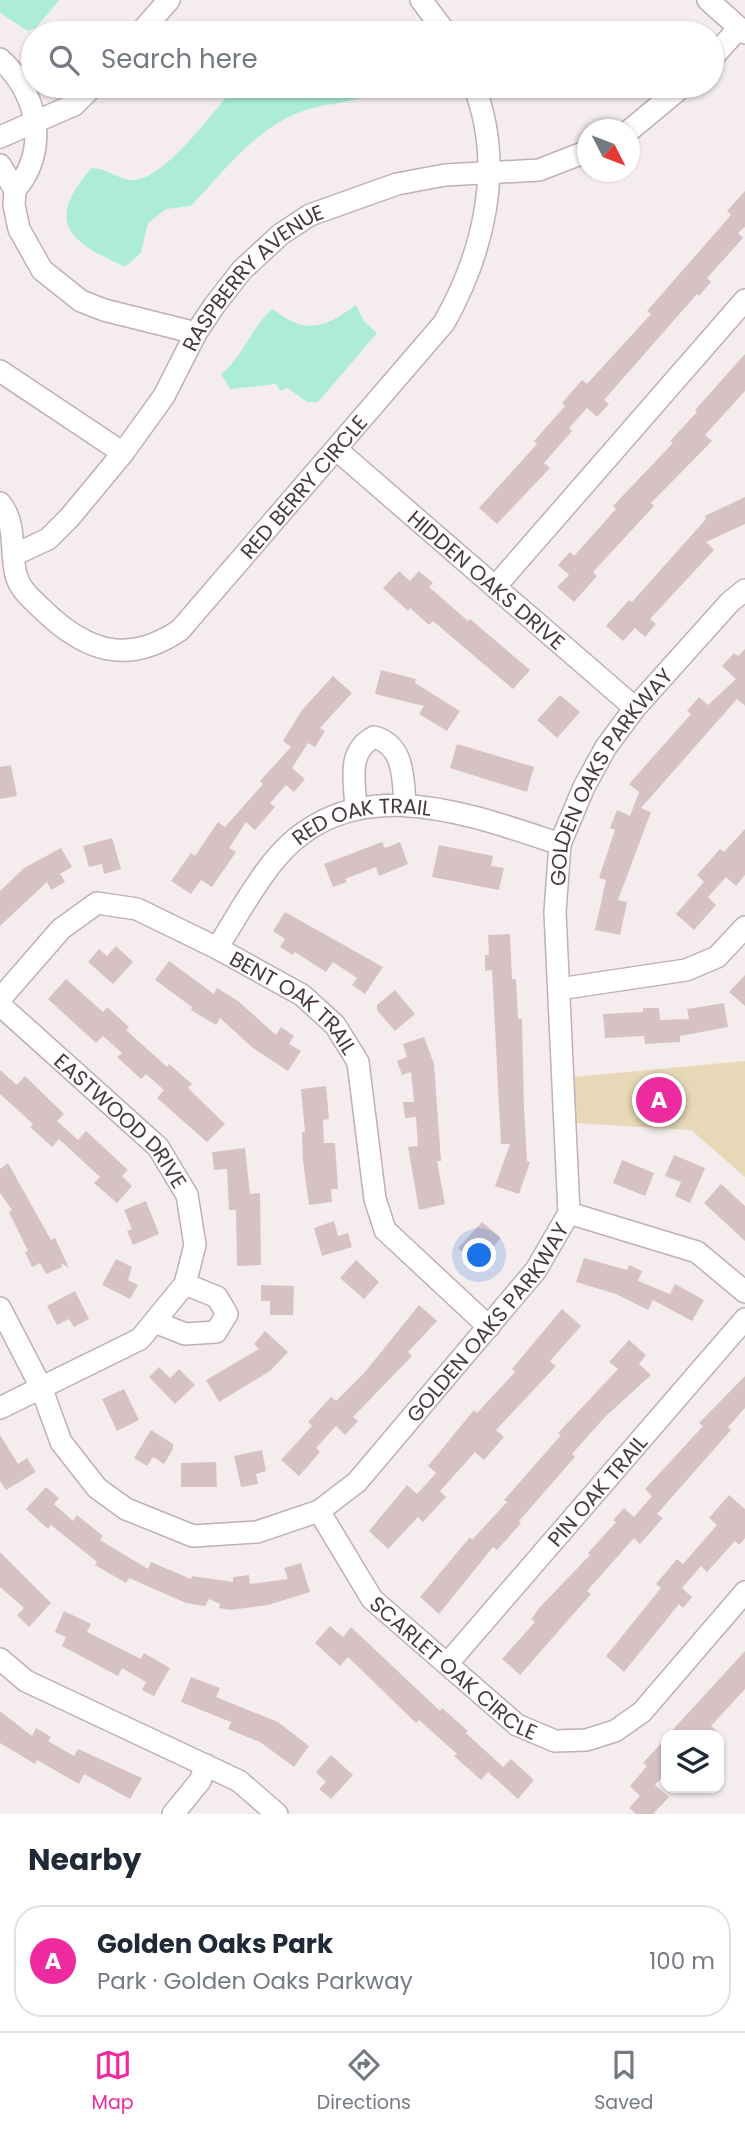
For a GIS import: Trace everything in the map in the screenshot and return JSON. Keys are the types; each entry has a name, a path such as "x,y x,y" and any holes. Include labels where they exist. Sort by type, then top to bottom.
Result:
{"street":[{"path":"151,21 169,0"},
{"path":"421,0 437,21"},
{"path":"708,0 742,31 724,47"},
{"path":"0,59 10,68 21,87"},
{"path":"15,190 29,174 37,122 26,98"},
{"path":"0,137 74,105 81,98"},
{"name":"RED BERRY CIRCLE","path":"0,503 6,510 16,575 22,589 76,638 95,646 123,651 159,644 180,630 444,323 458,299 480,246 487,209 488,173 482,106 479,98"},
{"path":"640,121 668,98"},
{"name":"RASPBERRY AVENUE","path":"14,555 48,539 123,453 164,396 196,333 242,270 281,234 310,215 397,184 445,175 539,170 577,155"},
{"path":"0,165 15,190 14,205 27,248 42,270 82,301 104,310 196,333"},
{"path":"495,587 745,300"},
{"path":"0,371 123,453"},
{"name":"HIDDEN OAKS DRIVE","path":"337,450 635,708"},
{"name":"GOLDEN OAKS PARKWAY","path":"0,1308 41,1387 61,1442 97,1488 126,1509 193,1535 257,1532 319,1511 357,1482 536,1270 569,1213 555,912 560,844 583,787 606,747 635,708 730,602 745,590"},
{"path":"356,809 354,757 358,749 374,737 386,740 395,750 402,765 405,803"},
{"name":"RED OAK TRAIL","path":"217,948 273,862 292,843 302,834 356,809 374,804 405,803 560,844"},
{"name":"BENT OAK TRAIL","path":"0,999 61,929 97,903 137,909 217,948 302,995 335,1025 358,1062 375,1199 385,1230 489,1327"},
{"path":"559,989 686,970 717,957 745,928"},
{"name":"EASTWOOD DRIVE","path":"0,1005 158,1147 187,1195 195,1245 185,1284 140,1339 0,1408"},
{"path":"569,1213 697,1252 745,1292"},
{"path":"156,1322 185,1334 216,1332 227,1314 217,1297 185,1284"},
{"name":"PIN OAK TRAIL","path":"448,1663 745,1319"},
{"name":"SCARLET OAK CIRCLE","path":"319,1511 372,1598 517,1725 555,1741 586,1740 615,1731 642,1712 745,1592"},
{"path":"0,1659 26,1681 239,1781 277,1814"},
{"path":"173,1814 200,1781 206,1765"}],"shaded area":[{"path":"0,0 59,0 42,21 21,21 21,26 0,13"},
{"path":"226,98 360,98 306,110 272,127 243,150 191,206 166,209 148,223 141,253 125,267 92,250 73,234 66,213 74,192 91,168 132,180 145,177 173,157"},
{"path":"356,305 364,321 377,333 318,402 307,402 288,388 280,391 276,384 230,389 221,374 235,360 272,309 293,322 312,326 335,319"},
{"path":"745,1061 745,1177 691,1130 574,1123 573,1077"}],"building":[{"path":"745,191 745,227 738,233 743,238 707,278 711,282 699,296 697,294 604,400 609,404 597,417 587,408 569,428 572,431 544,463 550,468 497,524 479,508 537,444 534,441 565,406 562,403 582,380 587,384 651,314 647,311 731,215 727,211"},
{"path":"745,354 745,391 705,435 712,441 651,503 654,506 593,572 597,576 574,602 557,587 569,575 558,565 570,552 574,556 616,509 613,506 673,443 670,441 697,412 695,410"},
{"path":"745,497 745,524 706,542 714,550 650,619 656,624 645,637 635,628 623,641 606,626 629,600 632,602 706,519 705,516"},
{"path":"399,571 410,581 419,571 433,583 429,587 530,670 513,689 433,621 429,625 410,608 408,611 383,588"},
{"path":"745,649 745,706 737,699 641,808 651,812 618,900 627,902 620,935 595,930 606,880 599,878 615,830 610,828 617,810 630,816 639,792 629,784 691,714 687,711 699,697 708,705 736,679 722,666 734,653 738,656"},
{"path":"381,670 416,679 415,683 460,711 447,731 419,714 424,706 375,694"},
{"path":"333,676 352,693 320,728 325,731 315,747 308,743 292,768 305,779 294,792 286,785 270,803 275,807 255,830 246,822 229,848 236,852 212,887 201,880 191,894 171,881 191,853 195,856 218,822 225,827 263,784 260,781 291,747 283,741 302,710"},
{"path":"560,695 580,712 557,738 537,720"},
{"path":"457,744 534,767 527,792 450,768"},
{"path":"11,765 17,796 0,799 0,767"},
{"path":"745,829 745,875 736,886 726,877 708,897 716,905 694,930 676,914 704,882 697,875 720,849 724,852"},
{"path":"112,838 121,869 104,874 102,864 89,867 83,846"},
{"path":"382,842 385,848 400,842 408,864 379,876 376,867 345,879 347,882 333,887 324,864"},
{"path":"439,845 493,856 491,866 504,868 499,890 432,877"},
{"path":"61,848 72,867 60,874 65,882 51,890 47,882 0,926 0,891 24,868"},
{"path":"285,912 383,967 365,994 352,985 357,978 333,962 326,972 295,952 293,955 280,947 285,939 273,931"},
{"path":"510,934 512,979 516,979 518,1019 522,1019 524,1109 527,1161 530,1162 519,1194 495,1186 510,1144 501,1144 492,970 485,971 485,955 489,955 488,935"},
{"path":"116,946 133,962 113,984 88,962 99,949 107,956"},
{"path":"169,961 214,994 217,988 238,1001 276,1035 281,1027 294,1036 289,1044 301,1051 288,1071 253,1048 220,1018 216,1025 191,1010 192,1007 155,980"},
{"path":"745,975 745,1006 729,992"},
{"path":"66,979 103,1012 107,1007 129,1027 126,1030 167,1067 169,1064 192,1084 188,1088 225,1124 207,1142 157,1098 164,1090 146,1074 141,1079 117,1057 122,1053 103,1036 96,1043 48,999"},
{"path":"395,990 415,1014 395,1031 377,1010 377,1005"},
{"path":"724,1003 728,1027 680,1036 680,1042 645,1044 644,1036 605,1038 603,1014 643,1012 643,1008 659,1008 660,1020 689,1019 687,1009"},
{"path":"424,1037 434,1064 441,1161 437,1161 445,1204 419,1210 408,1147 418,1146 416,1117 405,1118 403,1102 414,1102 411,1072 402,1075 397,1061 407,1057 403,1044"},
{"path":"0,1070 17,1085 25,1076 64,1114 57,1121 78,1140 86,1131 128,1170 122,1176 132,1186 117,1203 94,1183 100,1177 59,1139 52,1147 30,1127 33,1124 0,1094"},
{"path":"326,1086 329,1119 323,1120 324,1143 335,1143 338,1189 331,1189 332,1202 309,1205 303,1161 302,1132 305,1132 301,1089"},
{"path":"245,1148 250,1194 260,1193 261,1265 237,1266 236,1210 229,1210 227,1169 214,1170 212,1152"},
{"path":"674,1155 705,1168 690,1203 675,1196 681,1182 665,1176"},
{"path":"622,1160 654,1173 645,1196 613,1183"},
{"path":"8,1163 51,1240 55,1238 69,1268 61,1263 62,1267 46,1274 40,1263 32,1267 25,1252 28,1251 9,1212 12,1210 0,1193 0,1169"},
{"path":"721,1184 745,1206 745,1241 704,1203"},
{"path":"146,1201 159,1234 133,1245 127,1231 132,1229 124,1210"},
{"path":"334,1221 338,1236 348,1233 352,1247 322,1256 314,1228"},
{"path":"482,1222 501,1238 477,1265 458,1248"},
{"path":"584,1258 627,1270 629,1265 642,1271 638,1281 670,1294 675,1284 704,1300 692,1321 653,1300 648,1310 616,1294 576,1282"},
{"path":"116,1259 132,1267 128,1280 138,1285 130,1299 102,1285"},
{"path":"356,1260 379,1282 364,1299 340,1278"},
{"path":"261,1285 294,1286 293,1315 270,1315 270,1301 261,1301"},
{"path":"75,1291 89,1319 74,1327 69,1319 57,1325 47,1306"},
{"path":"419,1305 437,1321 408,1352 412,1356 353,1417 358,1421 345,1435 336,1426 316,1448 320,1452 299,1476 281,1460 312,1426 308,1422 331,1397 336,1401 365,1372"},
{"path":"562,1309 581,1326 550,1361 556,1366 496,1430 504,1437 484,1460 475,1452 440,1491 446,1497 423,1522 418,1517 388,1549 369,1531 407,1485 417,1494 436,1473 428,1466 474,1410 477,1413 515,1372 512,1369"},
{"path":"265,1331 288,1352 270,1371 219,1402 206,1380 259,1349 254,1344"},
{"path":"629,1340 646,1355 639,1364 651,1375 605,1417 572,1454 575,1457 519,1521 521,1523 497,1550 493,1547 439,1614 420,1597 470,1537 472,1540 507,1502 504,1500 561,1435 558,1433 618,1369 609,1362"},
{"path":"159,1367 170,1378 179,1369 195,1385 175,1404 149,1377"},
{"path":"745,1376 745,1408 728,1427 731,1430 657,1514 663,1518 640,1544 634,1538 587,1591 591,1594 520,1675 502,1659 535,1622 531,1619 540,1607 590,1555 588,1553 616,1522 613,1520 624,1508 634,1517 652,1496 645,1489 703,1426 699,1423"},
{"path":"124,1389 139,1420 117,1431 102,1399"},
{"path":"151,1430 173,1444 164,1464 153,1457 147,1466 134,1458"},
{"path":"0,1435 18,1464 27,1458 36,1472 6,1490 0,1481"},
{"path":"262,1450 266,1471 256,1474 258,1484 241,1487 234,1456"},
{"path":"216,1462 217,1487 181,1487 181,1463"},
{"path":"46,1487 59,1498 54,1504 73,1521 77,1515 103,1536 100,1540 148,1569 151,1562 191,1579 192,1576 233,1582 233,1577 249,1575 250,1584 288,1579 284,1568 301,1563 310,1592 268,1605 230,1610 219,1608 220,1604 209,1599 205,1606 186,1603 129,1578 126,1583 95,1565 97,1562 51,1525 48,1529 26,1509"},
{"path":"729,1495 745,1509 745,1538 739,1545 735,1541 707,1572 701,1566 682,1588 692,1597 683,1608 679,1604 624,1672 606,1656 661,1588 656,1584 677,1559 683,1564 717,1525 709,1518"},
{"path":"0,1552 51,1603 29,1627 17,1615 24,1608 0,1587"},
{"path":"64,1611 91,1624 87,1632 141,1659 144,1653 170,1668 154,1696 142,1690 146,1682 122,1668 118,1676 62,1646 66,1637 55,1632"},
{"path":"330,1626 343,1637 351,1627 440,1711 442,1708 468,1731 466,1733 503,1767 511,1759 534,1780 518,1799 488,1772 481,1780 454,1756 457,1754 419,1720 416,1723 348,1657 340,1666 315,1643"},
{"path":"745,1651 745,1689 711,1726 715,1730 673,1730"},
{"path":"191,1677 220,1688 216,1697 278,1722 309,1746 294,1767 260,1742 228,1729 231,1722 181,1702"},
{"path":"0,1711 32,1736 36,1728 51,1737 48,1741 74,1756 78,1749 142,1778 130,1799 84,1774 79,1784 37,1760 35,1764 0,1743"},
{"path":"661,1743 661,1778 655,1785 661,1793 669,1797 653,1814 636,1814 629,1808 640,1796 630,1786 647,1766 643,1763"},
{"path":"331,1755 353,1775 331,1799 319,1789 326,1782 316,1772"}],"place":[{"name":"Golden Oaks Park","path":"659,1100"}]}
